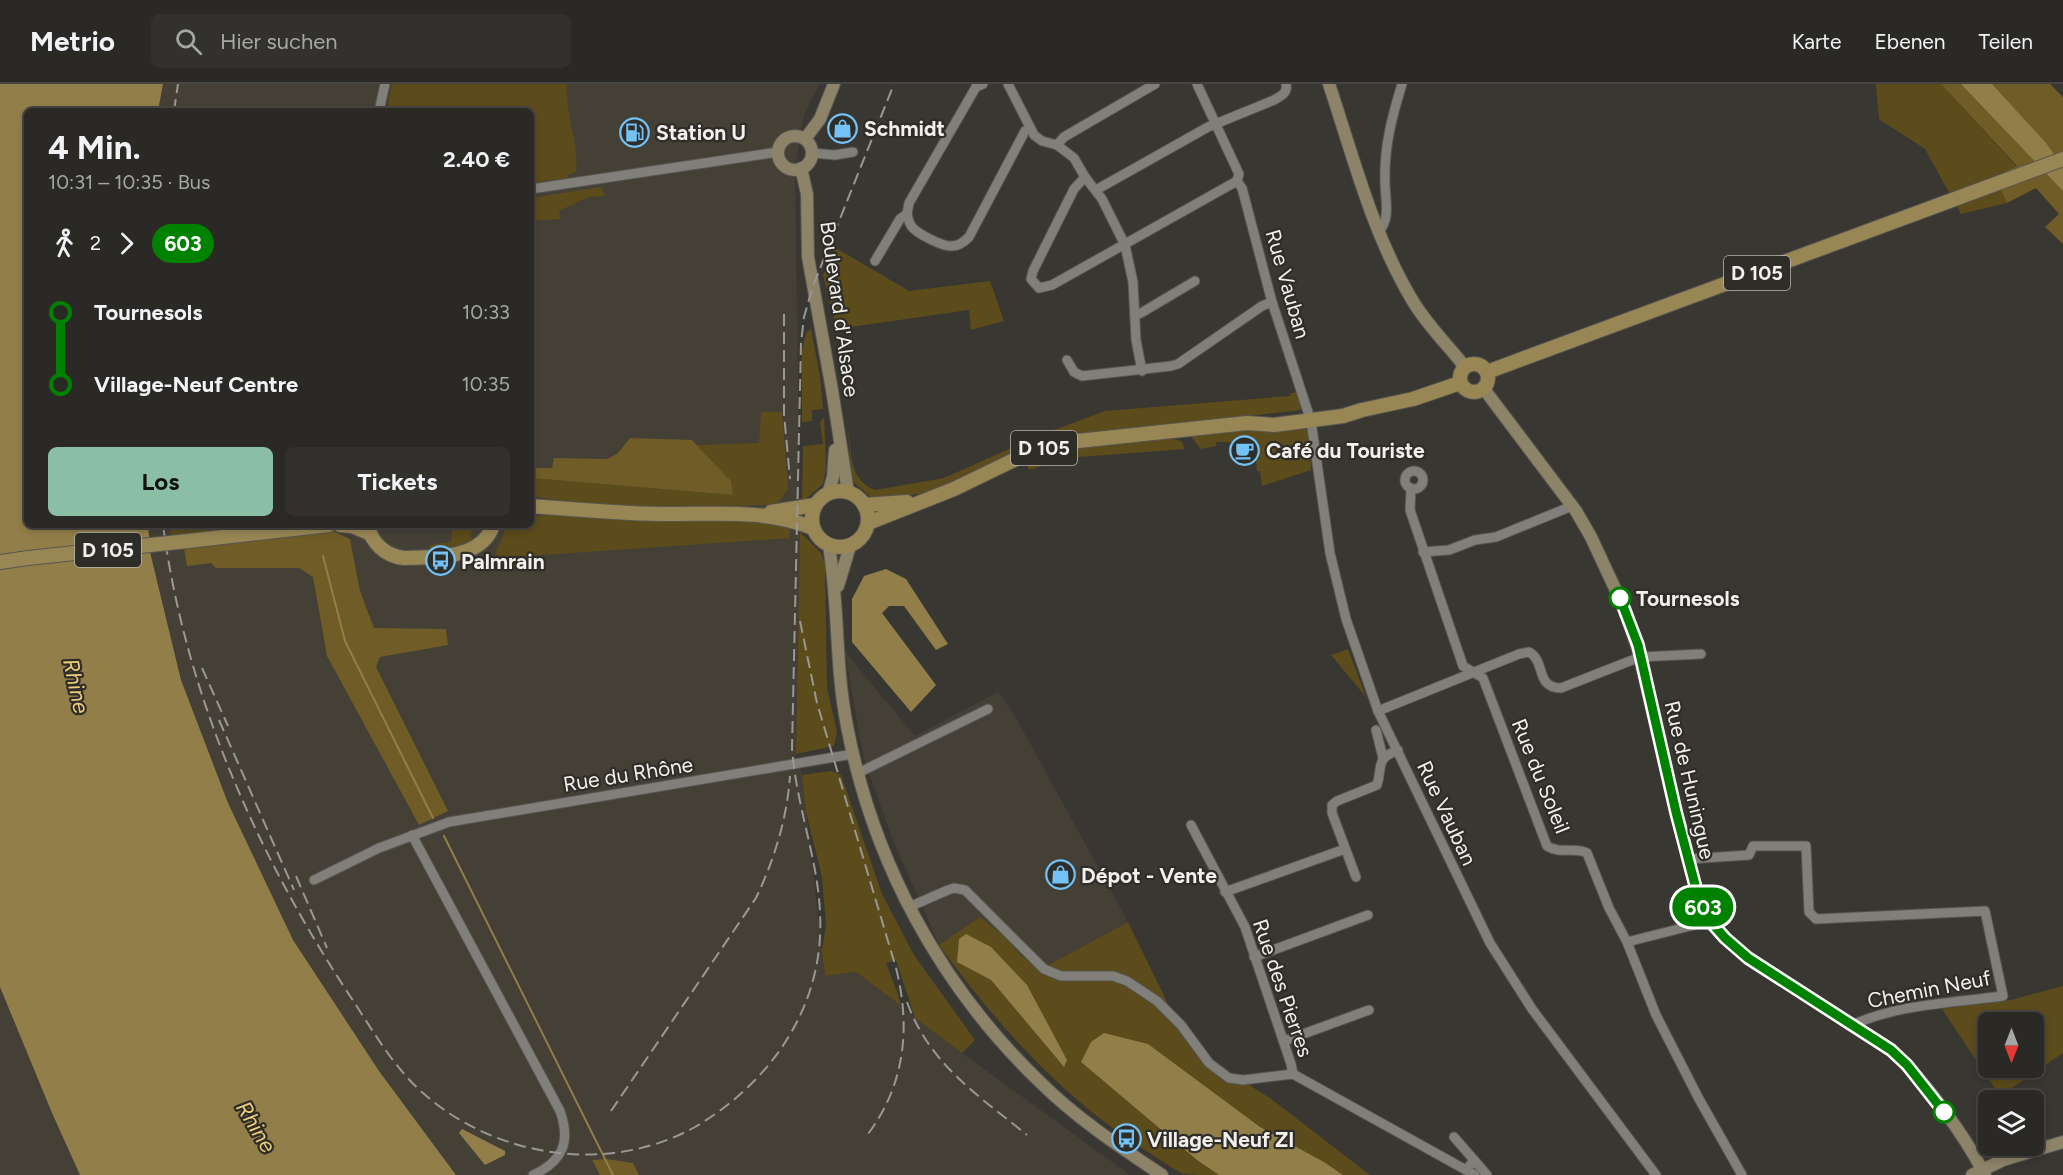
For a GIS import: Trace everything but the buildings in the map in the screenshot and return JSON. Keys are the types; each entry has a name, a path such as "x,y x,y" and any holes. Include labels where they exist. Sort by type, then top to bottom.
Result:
{"main road":[{"path":"805,139 819,119 834,84"},
{"path":"1329,84 1378,231 1412,300 1465,367"},
{"path":"796,136 805,139 812,153 808,162 796,170 781,163 778,152 780,144 787,138 796,136"},
{"name":"D 105","path":"1487,372 2063,159"},
{"name":"Boulevard d'Alsace","path":"801,168 807,194 808,256 848,492"},
{"path":"1475,364 1487,372 1488,381 1484,389 1480,391 1471,392 1460,383 1460,374 1465,367 1475,364"},
{"name":"D 105","path":"868,524 954,489 1024,455 1054,446 1078,441 1248,423 1271,416 1309,417 1344,408 1362,410 1413,399 1460,383"},
{"name":"Rue de Huningue","path":"1484,389 1572,506 1591,537 1631,624 1688,859 1699,900 1710,921 1748,958 1891,1050 1907,1065 1964,1139 1980,1173"},
{"name":"Boulevard d'Alsace","path":"828,494 833,477 836,419"},
{"path":"838,491 848,492 864,505 868,524 862,537 850,546 840,548 830,546 819,539 813,528 812,517 815,506 828,494 838,491"},
{"name":"D 105","path":"864,505 922,501"},
{"path":"534,506 649,514 751,514 815,506"},
{"path":"751,514 793,520 813,528"},
{"name":"D 105","path":"0,562 303,528"},
{"path":"368,529 374,542 386,553 397,557 422,557 466,551 486,539 492,528"},
{"path":"830,546 836,599 841,687 853,754 878,836 892,873 909,907 929,944 976,1011 1040,1083 1076,1114 1162,1175"},
{"path":"836,599 850,546"},
{"path":"1980,1173 2003,1160 2063,1142"}],"street":[{"path":"380,108 385,84"},
{"path":"983,84 976,87 909,203 907,214 911,226 916,231 950,247 969,237 1025,131 1030,128"},
{"path":"1008,84 1034,135 1042,141 1058,145 1074,158 1096,190 1125,245 1133,282 1136,340 1142,370"},
{"path":"1058,145 1064,137 1155,84"},
{"name":"Rue Vauban","path":"1197,84 1239,174 1238,181 1242,188 1272,302 1309,417 1330,553 1346,619 1378,711 1490,944 1532,1009 1656,1175"},
{"path":"1096,190 1215,124 1283,95 1286,84"},
{"path":"1378,231 1383,226 1387,210 1385,180 1389,130 1402,84"},
{"path":"534,189 778,152"},
{"path":"812,153 835,155 853,152"},
{"path":"1085,177 1074,189 1033,271 1031,279 1039,288 1046,288 1238,181"},
{"path":"875,261 900,219 907,214"},
{"path":"1135,315 1141,314 1195,281"},
{"path":"1067,360 1074,372 1082,376 1178,364 1262,306 1272,302"},
{"name":"Rue du Soleil","path":"1411,488 1410,510 1463,666 1483,678 1546,846 1554,850 1569,852 1581,849 1587,853 1627,942 1656,1015 1699,1099 1742,1175"},
{"path":"1423,552 1449,550 1475,540 1496,537 1572,506"},
{"path":"1378,711 1518,654 1529,652 1534,654 1546,684 1552,688 1561,688 1640,657 1701,654"},
{"path":"858,773 988,709"},
{"path":"1376,730 1383,758"},
{"path":"1356,877 1332,813 1332,805 1377,785 1383,758 1398,750"},
{"name":"Rue du Rhône","path":"314,880 379,848 449,822 853,754"},
{"name":"Rue des Pierres","path":"1191,825 1245,927 1293,1074 1471,1172"},
{"path":"412,836 560,1111 565,1133 561,1154 556,1161 534,1175"},
{"name":"Chemin Neuf","path":"1688,859 1749,855 1753,846 1806,846 1809,912 1816,919 1985,911 2003,996 1903,1009 1865,1019 1852,1025"},
{"path":"1225,892 1345,849"},
{"path":"909,907 954,888 965,890 1044,969 1061,976 1113,976 1127,981 1156,1000 1181,1025 1209,1064 1230,1078 1243,1080 1293,1074"},
{"path":"1254,957 1368,915"},
{"path":"1627,942 1710,921"},
{"path":"1284,1041 1369,1010"},
{"path":"1454,1137 1487,1175"},
{"path":"1471,1172 1474,1160"}],"shaded area":[{"path":"163,84 819,84 804,114 795,167 800,532 796,754 802,775 825,976 856,972 962,1053 1130,1175 639,1175 633,1163 592,1160 600,1175 456,1175 379,1071 293,940 227,803 181,680 151,556 148,528 534,528 534,108 159,108"},
{"path":"392,84 567,84 568,106 576,150 576,172 567,175 568,178 534,183 534,108 388,108"},
{"path":"1876,84 1941,84 2017,167 1995,177 2007,203 1961,214 1925,149 1879,119"},
{"path":"1941,84 2050,84 2063,97 2063,244 2045,227 2059,214 2036,188 2007,203 1995,177 2017,166"},
{"path":"600,187 606,196 588,197 559,211 560,219 534,221 534,198"},
{"path":"836,248 909,291 990,281 1004,321 971,330 969,310 837,329 823,275"},
{"path":"811,329 823,409 812,410 812,421 802,422 802,350 806,333"},
{"path":"1298,392 1302,405 1300,410 1098,433 925,493 883,499 881,496 871,497 852,481 848,430 851,457 856,473 860,480 875,490 944,478 1043,434 1105,411 1290,396 1291,393"},
{"path":"761,412 782,412 788,489 777,504 654,507 534,496 534,478 733,495 731,481 697,445 759,443"},
{"path":"824,417 826,468 823,484 802,502 803,446 823,444 820,422"},
{"path":"1298,424 1307,427 1309,431 1311,470 1262,486 1256,460 1260,459 1258,442 1216,442 1216,446 1201,449 1189,434"},
{"path":"630,438 692,440 731,481 733,495 534,478 534,468 552,468 554,458 607,459 618,453"},
{"path":"1170,438 1181,441 1185,449 1066,458 1029,470 1026,463 1057,450 1095,444"},
{"path":"534,517 751,520 790,529 790,538 528,556 528,566 517,568 497,565 498,555 495,553 505,532 503,528 534,528"},
{"path":"170,528 246,528 171,536"},
{"path":"451,528 474,528 471,534 472,546 430,554 429,545 452,540"},
{"path":"333,531 350,539 360,591 374,628 446,629 448,645 380,657 376,667 448,811 419,825 327,656 313,577 299,568 216,568 211,563 187,566 184,548"},
{"path":"800,532 821,553 825,564 827,688 837,732 834,746 796,754"},
{"path":"1348,649 1366,697 1331,655"},
{"path":"845,652 915,736 998,692 1015,716 1128,922 1039,970 980,918 939,945 892,838 863,755"},
{"path":"831,771 841,775 882,894 914,955 975,1040 962,1053 915,1018 896,960 886,963 901,1006 856,972 825,976 822,951 826,925 822,877 806,812 802,775"},
{"path":"980,917 1039,970 1128,922 1168,1004 1196,1052 1270,1098 1370,1175 1343,1175 1260,1127 1081,1062 1197,1160 1219,1175 1179,1172 1117,1131 1060,1085 1008,1032 939,945","holes":["957,962 1027,985 1063,1066 991,980"]},
{"path":"2063,986 2063,1053 2044,1066 2044,1012 1978,1012 1978,1063 1942,1009 2011,1000"},
{"path":"0,987 52,1113 80,1175 0,1175"},
{"path":"1988,1078 2026,1078 2009,1090 1996,1090"},
{"path":"607,1159 633,1163 639,1175 600,1175 592,1160"}],"water":[{"name":"Rhine","path":"0,84 163,84 159,108 24,108 24,528 148,528 151,556 181,680 228,803 293,940 379,1071 456,1175 80,1175 0,987"},
{"path":"1961,84 1992,84 2046,143 2063,167 2063,191"},
{"path":"886,569 906,579 948,644 936,650 904,606 889,606 882,613 936,685 911,712 852,642 852,599 864,576"},
{"path":"966,934 991,947 1027,985 1067,1060 1064,1067 991,980 957,962 959,939"},
{"path":"1104,1033 1148,1044 1260,1127 1343,1175 1219,1175 1197,1160 1081,1062 1091,1042"},
{"path":"462,1129 505,1151 505,1155 485,1165 459,1133"}],"waterway":[{"path":"323,556 345,641 433,818"},
{"path":"444,836 613,1175"}],"railway":[{"path":"174,108 178,84"},
{"path":"164,528 188,650 207,711 230,771 285,887 316,942 402,1072 423,1093 452,1115 484,1132 518,1145 554,1152 590,1154 626,1151 662,1142 695,1127 741,1094 761,1074 793,1029 814,977 819,949 819,897 799,799 792,748 801,343 804,317 813,286 894,84"},
{"path":"784,314 784,414 790,479"},
{"path":"800,621 817,703 901,990 902,1055 890,1096 868,1134"},
{"path":"202,668 228,726"},
{"path":"219,720 294,890"},
{"path":"611,1111 756,898 779,839 790,776"},
{"path":"296,876 327,948"},
{"path":"907,1002 928,1043 942,1061 974,1092 1027,1135"}],"bus line":[{"name":"603","path":"1620,598 1638,645 1676,812 1699,900 1710,921 1748,958 1891,1050 1919,1079 1944,1112"}],"place":[{"name":"Schmidt","path":"843,128"},
{"name":"Station U","path":"635,132"},
{"name":"Café du Touriste","path":"1245,450"},
{"name":"Palmrain","path":"440,561"},
{"name":"Tournesols","path":"1620,598"},
{"name":"Dépot - Vente","path":"1060,875"},
{"name":"Village-Neuf ZI","path":"1126,1139"}]}
